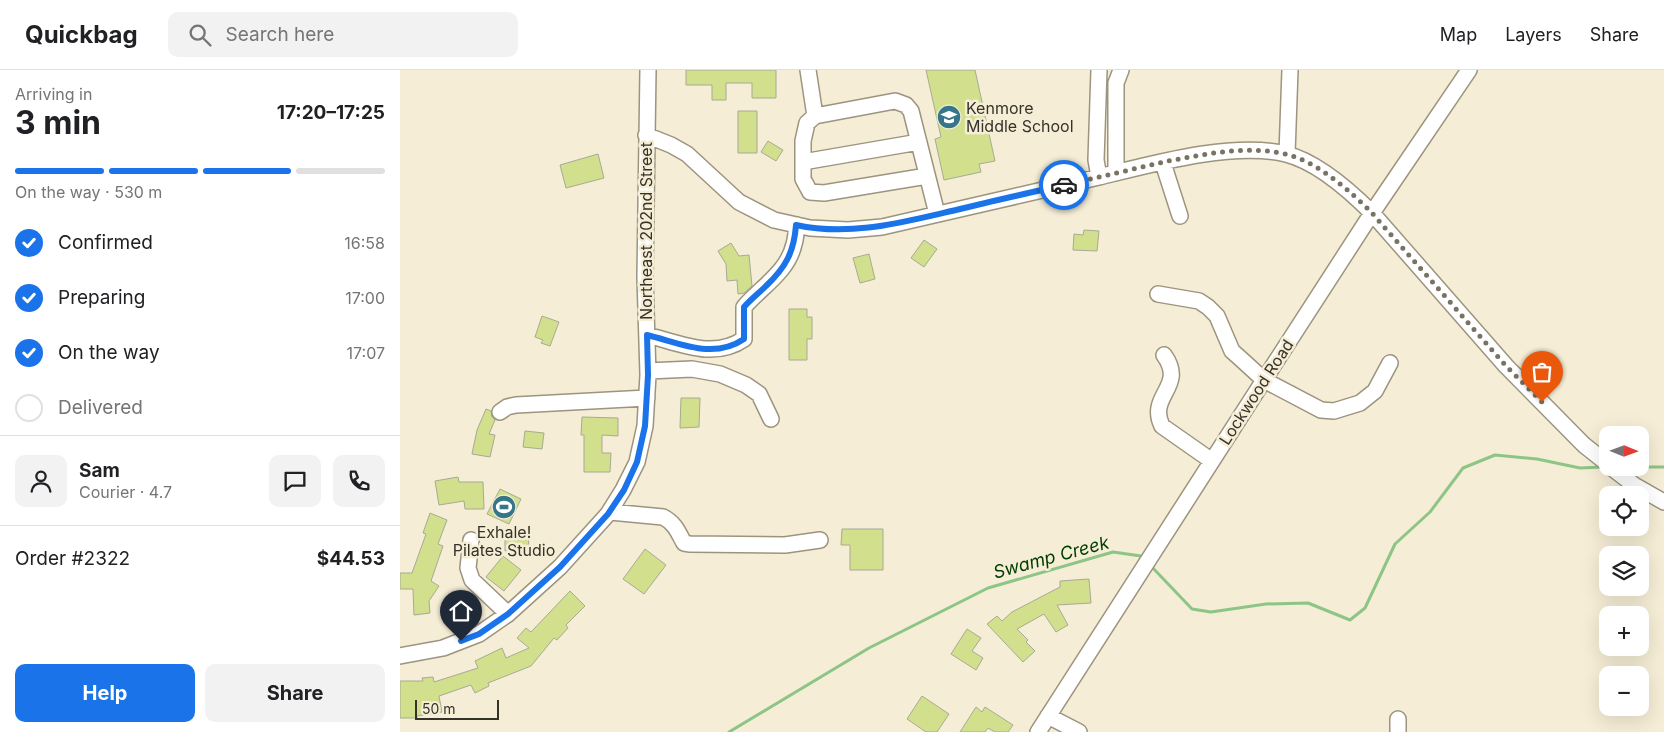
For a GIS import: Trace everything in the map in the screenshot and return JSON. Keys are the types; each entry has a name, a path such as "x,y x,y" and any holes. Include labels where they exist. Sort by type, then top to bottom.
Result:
{"street":[{"name":"Northeast 202nd Street","path":"400,656 443,648 479,634 508,614 560,567 610,512 624,490 637,462 645,426 648,371 645,277 648,70"},
{"path":"808,70 815,116"},
{"path":"1096,177 1099,70"},
{"path":"1116,173 1116,83 1121,70"},
{"path":"1286,154 1290,70"},
{"name":"Lockwood Road","path":"1038,732 1372,213 1469,70"},
{"path":"927,176 824,193 810,192 804,179 803,162 803,141 807,124 815,116 895,101 906,105 911,111 937,214"},
{"path":"646,135 672,145 687,154 739,202 774,220 810,228 848,230 882,227 1096,177 1210,153 1236,150 1286,154 1312,165 1350,191 1372,213 1506,366 1584,445 1599,457"},
{"path":"803,162 919,142"},
{"path":"1163,163 1180,216"},
{"path":"647,335 705,350 733,347 744,339 744,307 777,275 790,255 794,244 796,225"},
{"path":"1158,294 1199,301 1208,307 1217,316 1232,351 1264,380 1320,410 1334,411 1360,402 1375,391 1390,363"},
{"path":"1164,355 1170,363 1172,370 1171,379 1157,413 1162,426 1212,461"},
{"path":"648,371 692,369 720,374 746,385 759,394 771,418"},
{"path":"500,412 507,407 516,405 647,398"},
{"path":"1622,476 1664,502"},
{"path":"610,512 663,517 671,521 676,527 684,543 690,544 785,545 820,540"},
{"path":"471,540 468,568 472,580 508,614"},
{"path":"1048,716 1079,732"}],"building":[{"path":"686,70 776,70 776,98 752,98 752,83 726,83 726,100 712,100 712,85 686,85"},
{"path":"926,70 975,70 995,161 979,164 981,172 944,180 935,139 941,137"},
{"path":"738,111 757,111 757,153 738,153"},
{"path":"768,141 783,150 776,161 761,152"},
{"path":"598,154 604,178 566,188 560,165"},
{"path":"1084,230 1099,231 1097,251 1073,250 1074,234 1083,235"},
{"path":"924,240 937,249 924,267 911,258"},
{"path":"731,243 739,256 749,255 752,286 744,293 738,294 737,280 727,281 726,264 718,251"},
{"path":"869,254 875,279 860,283 853,258"},
{"path":"789,309 807,309 807,317 812,317 812,339 807,339 807,360 789,360"},
{"path":"542,316 559,322 550,346 541,343 543,340 535,337"},
{"path":"681,398 700,398 699,427 680,428"},
{"path":"486,409 491,411 492,417 495,420 489,434 495,435 490,457 472,454 477,430"},
{"path":"582,417 618,418 618,436 602,435 602,453 611,453 610,472 584,472 584,435 581,435"},
{"path":"525,431 544,433 542,449 523,447"},
{"path":"458,477 459,482 483,482 484,509 465,509 464,501 439,505 435,481"},
{"name":"Exhale! Pilates Studio","path":"500,489 521,499 509,524 487,514"},
{"path":"430,513 447,520 438,544 443,546 431,581 439,586 429,601 430,613 414,615 413,589 400,589 400,573 412,573 426,534 423,533"},
{"path":"528,529 529,551 505,551 505,530"},
{"path":"842,529 883,529 883,570 850,570 850,545 841,545"},
{"path":"645,549 666,565 644,594 623,579"},
{"path":"503,556 521,570 504,591 486,577"},
{"path":"1089,579 1091,603 1057,605 1068,625 1056,632 1044,614 1017,629 1028,640 1026,642 1035,651 1023,662 987,624 997,616 1002,621 1012,612 1060,587 1060,581"},
{"path":"570,591 585,606 566,625 568,628 557,640 554,638 531,666 488,683 489,686 475,693 471,685 439,696 442,712 417,716 417,718 400,718 400,681 423,681 422,678 433,677 434,682 478,668 475,661 502,648 506,658 529,648 517,638 526,628 531,632"},
{"path":"967,629 981,638 972,651 983,658 976,670 951,654"},
{"path":"922,696 949,714 937,732 926,732 907,719"},
{"path":"976,707 982,712 985,707 1013,725 1008,732 995,732 988,728 985,732 960,732"}],"waterway":[{"name":"Swamp Creek","path":"1151,566 1192,609 1211,612 1266,604 1308,603 1350,620 1365,608 1395,544 1430,512 1463,468 1495,455 1537,459 1580,468 1599,467"},
{"name":"Swamp Creek","path":"1649,467 1664,467"},
{"name":"Swamp Creek","path":"729,732 869,648 988,588 1113,552 1141,556 1145,560"}],"way so far":[{"path":"1064,185 1210,153 1236,150 1286,154 1312,165 1350,191 1372,213 1506,366 1542,402"}],"place":[{"name":"Kenmore Middle School","path":"949,117"},
{"name":"Exhale! Pilates Studio","path":"504,507"}],"route":[{"path":"461,641 479,634 508,614 560,567 608,514 624,490 637,462 645,426 648,375 647,335 705,350 733,347 744,339 744,307 751,298 777,275 790,255 794,244 796,225 810,228 848,230 882,227 1064,185"}]}
